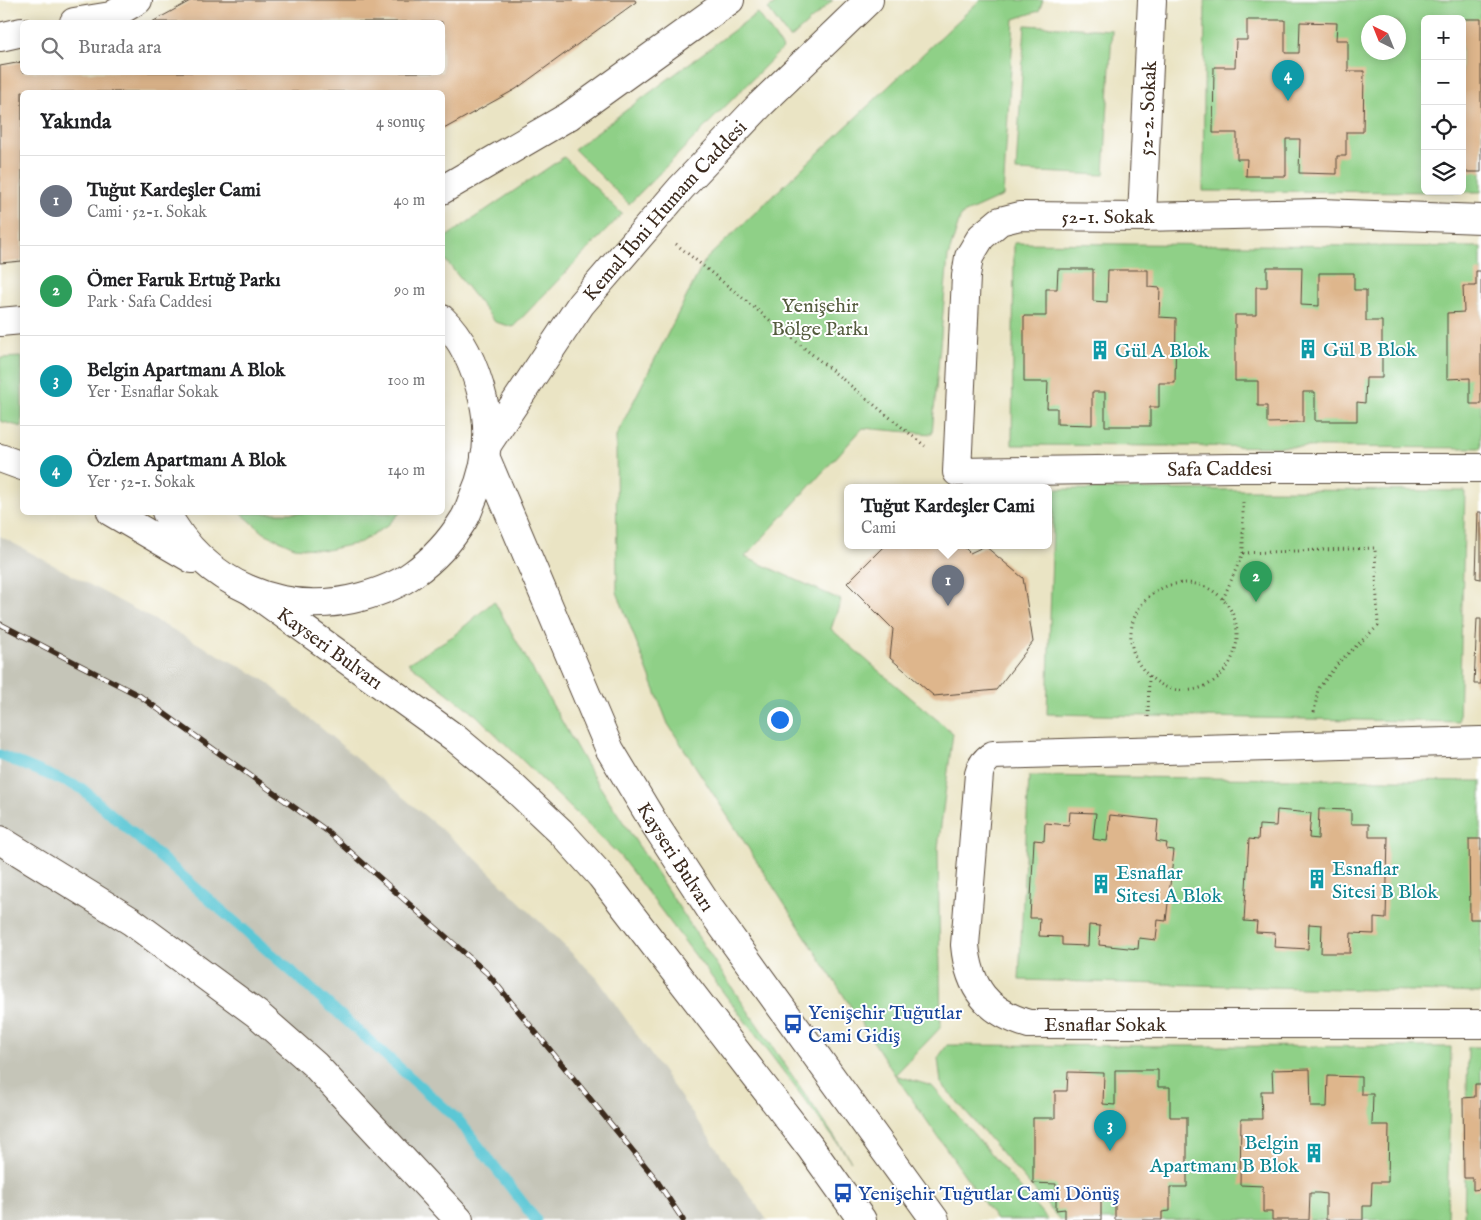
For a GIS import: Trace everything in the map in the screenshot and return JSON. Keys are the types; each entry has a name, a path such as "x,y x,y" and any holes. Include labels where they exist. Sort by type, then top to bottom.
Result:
{"street":[{"path":"86,20 111,16 138,0"},
{"name":"Kemal İbni Humam Caddesi","path":"486,450 581,304 681,188 761,104 869,0"},
{"name":"52-2. Sokak","path":"1142,217 1152,0"},
{"path":"445,188 569,116 718,3"},
{"path":"0,37 20,32"},
{"name":"52-1. Sokak","path":"957,472 966,276 969,258 981,237 1000,221 1020,216 1142,217 1320,214 1481,218"},
{"path":"0,322 20,320"},
{"path":"116,515 240,586 266,597 303,604 342,602 379,592 413,575 442,549 465,518 480,483 486,450 486,412 478,379 464,348 445,323"},
{"name":"Kayseri Bulvarı","path":"486,450 615,758 654,823 710,908 936,1220"},
{"path":"0,458 20,465"},
{"name":"Safa Caddesi","path":"957,472 1242,468 1481,468"},
{"path":"168,515 175,529 200,558 240,586"},
{"name":"Kayseri Bulvarı","path":"240,586 455,738 510,784 561,832 601,876 810,1147 862,1220"},
{"path":"1147,750 1481,741"},
{"name":"Esnaflar Sokak","path":"1147,750 1001,754 987,759 981,766 965,945 966,962 971,978 980,993 992,1006 1003,1014 1029,1024 1481,1024"},
{"path":"0,840 131,921 257,1014 315,1065 459,1220"}],"path":[{"path":"651,223 957,472"},
{"path":"1223,599 1243,553 1242,468"},
{"path":"1243,553 1375,548 1378,626 1340,661 1318,690 1309,746"},
{"path":"1182,583 1194,583 1205,587 1223,599 1235,619 1237,642 1233,658 1222,674 1203,686 1184,690 1168,688 1148,676 1135,658 1132,647 1132,624 1142,602 1160,588 1182,583"},
{"path":"1147,750 1148,676"}],"shaded area":[{"path":"0,536 263,679 475,858 597,978 767,1220 0,1220"}],"green space":[{"path":"780,0 833,0 790,39 768,9"},
{"name":"Yenişehir Bölge Parkı","path":"980,0 1043,0 1039,11 1014,19 1003,196 961,215 948,257 932,434 863,428 745,557 841,600 831,629 953,733 938,848 941,1027 895,1075 668,724 617,592 616,436 705,260"},
{"path":"1205,0 1481,0 1481,192 1466,192 1466,15 1421,15 1421,192 1203,191"},
{"path":"757,13 783,48 629,204 574,149"},
{"path":"1025,25 1112,30 1104,175 1016,171"},
{"path":"564,157 622,214 513,327 495,322 445,260 445,238"},
{"path":"1014,243 1481,247 1481,448 1012,445"},
{"path":"20,357 20,426 0,421 0,358"},
{"path":"1054,489 1465,491 1459,722 1047,714"},
{"path":"243,515 398,515 387,526 359,543 327,550 294,547 264,533"},
{"path":"494,601 591,773 722,973 851,1161 620,856 476,715 408,663 453,636"},
{"path":"1029,776 1481,781 1481,993 1019,980"},
{"path":"947,1045 1451,1047 1447,1220 1060,1220 941,1083 938,1058"},
{"path":"1468,1047 1481,1047 1481,1220 1464,1220"},
{"path":"895,1075 932,1086 1048,1220 996,1220"}],"building":[{"path":"192,0 635,0 636,2 516,89 445,128 445,90 20,90 20,261 0,263 0,66 20,62 20,75 445,75 445,20 156,20"},
{"path":"1466,19 1481,19 1481,172 1466,172"},
{"path":"1247,20 1285,20 1285,53 1299,53 1300,22 1337,23 1336,40 1348,40 1348,71 1364,71 1363,132 1346,132 1346,156 1337,156 1337,174 1299,173 1300,139 1286,139 1286,176 1246,176 1247,159 1237,159 1237,133 1213,133 1214,67 1235,67 1236,40 1247,40"},
{"name":"Gül B Blok","path":"1267,267 1302,267 1301,305 1319,306 1319,273 1354,273 1354,290 1366,290 1366,321 1382,321 1382,378 1366,378 1365,403 1357,402 1357,421 1315,421 1315,392 1303,392 1303,422 1267,423 1267,406 1258,406 1258,381 1235,381 1235,315 1256,315 1256,287 1267,287"},
{"name":"Gül A Blok","path":"1058,269 1093,269 1093,301 1107,302 1108,270 1148,270 1148,287 1160,288 1159,317 1176,318 1175,383 1159,383 1159,407 1150,407 1150,426 1105,426 1105,392 1092,392 1092,425 1057,424 1057,408 1047,408 1048,382 1024,382 1024,316 1046,316 1046,289 1057,289"},
{"path":"1476,271 1481,271 1481,404 1470,404 1470,378 1447,379 1447,313 1464,312 1463,286 1476,286"},
{"path":"1478,512 1481,512 1481,579 1476,578"},
{"path":"881,549 966,549 970,553 979,549 989,549 1023,578 1033,642 996,690 934,696 890,658 893,629 847,583"},
{"path":"1477,619 1481,619 1481,684 1474,684"},
{"name":"Esnaflar Sitesi B Blok","path":"1319,809 1351,810 1351,824 1369,824 1369,837 1388,837 1386,919 1374,918 1374,934 1351,933 1350,953 1321,953 1322,925 1309,924 1308,949 1274,947 1275,933 1256,932 1257,922 1244,921 1249,839 1258,840 1259,825 1276,826 1277,810 1311,813 1309,838 1318,839"},
{"name":"Esnaflar Sitesi A Blok","path":"1070,812 1096,813 1093,839 1107,841 1110,815 1158,820 1156,841 1167,843 1166,849 1174,850 1166,921 1158,920 1156,940 1139,938 1138,949 1099,945 1100,926 1089,925 1088,946 1062,945 1062,937 1039,936 1040,918 1030,918 1034,840 1044,841 1045,823 1069,825"},
{"path":"1469,839 1481,839 1481,919 1470,919"},
{"name":"Belgin Apartmanı B Blok","path":"1310,1069 1311,1107 1327,1107 1328,1076 1361,1077 1361,1094 1373,1094 1372,1125 1389,1125 1388,1182 1372,1182 1371,1206 1363,1206 1363,1220 1326,1220 1326,1194 1310,1193 1309,1220 1272,1220 1272,1212 1263,1212 1263,1186 1240,1185 1241,1119 1262,1119 1261,1091 1273,1091 1272,1070"},
{"path":"1115,1070 1158,1070 1158,1087 1170,1087 1170,1117 1187,1117 1187,1187 1170,1187 1170,1211 1162,1212 1162,1220 1115,1220 1115,1197 1101,1198 1101,1220 1065,1220 1065,1209 1056,1210 1056,1184 1033,1183 1033,1118 1055,1118 1055,1091 1067,1091 1068,1072 1104,1073 1103,1104 1115,1105"},
{"path":"1475,1084 1481,1084 1481,1189 1473,1190 1473,1178 1464,1178 1463,1098 1475,1097"}],"waterway":[{"path":"0,755 81,788 290,970 459,1121 536,1220"}],"railway":[{"path":"0,624 140,696 327,831 488,974 655,1178 683,1220"}],"place":[{"name":"Özlem Apartmanı A Blok","path":"1288,101"},
{"name":"Gül B Blok","path":"1308,349"},
{"name":"Gül A Blok","path":"1100,350"},
{"name":"Ömer Faruk Ertuğ Parkı","path":"1256,602"},
{"name":"Tuğut Kardeşler Cami","path":"948,606"},
{"name":"Esnaflar Sitesi B Blok","path":"1317,879"},
{"name":"Esnaflar Sitesi A Blok","path":"1101,884"},
{"name":"Yenişehir Tuğutlar Cami Gidiş","path":"793,1024"},
{"name":"Belgin Apartmanı A Blok","path":"1110,1151"},
{"name":"Belgin Apartmanı B Blok","path":"1314,1153"},
{"name":"Yenişehir Tuğutlar Cami Dönüş","path":"843,1193"}]}
